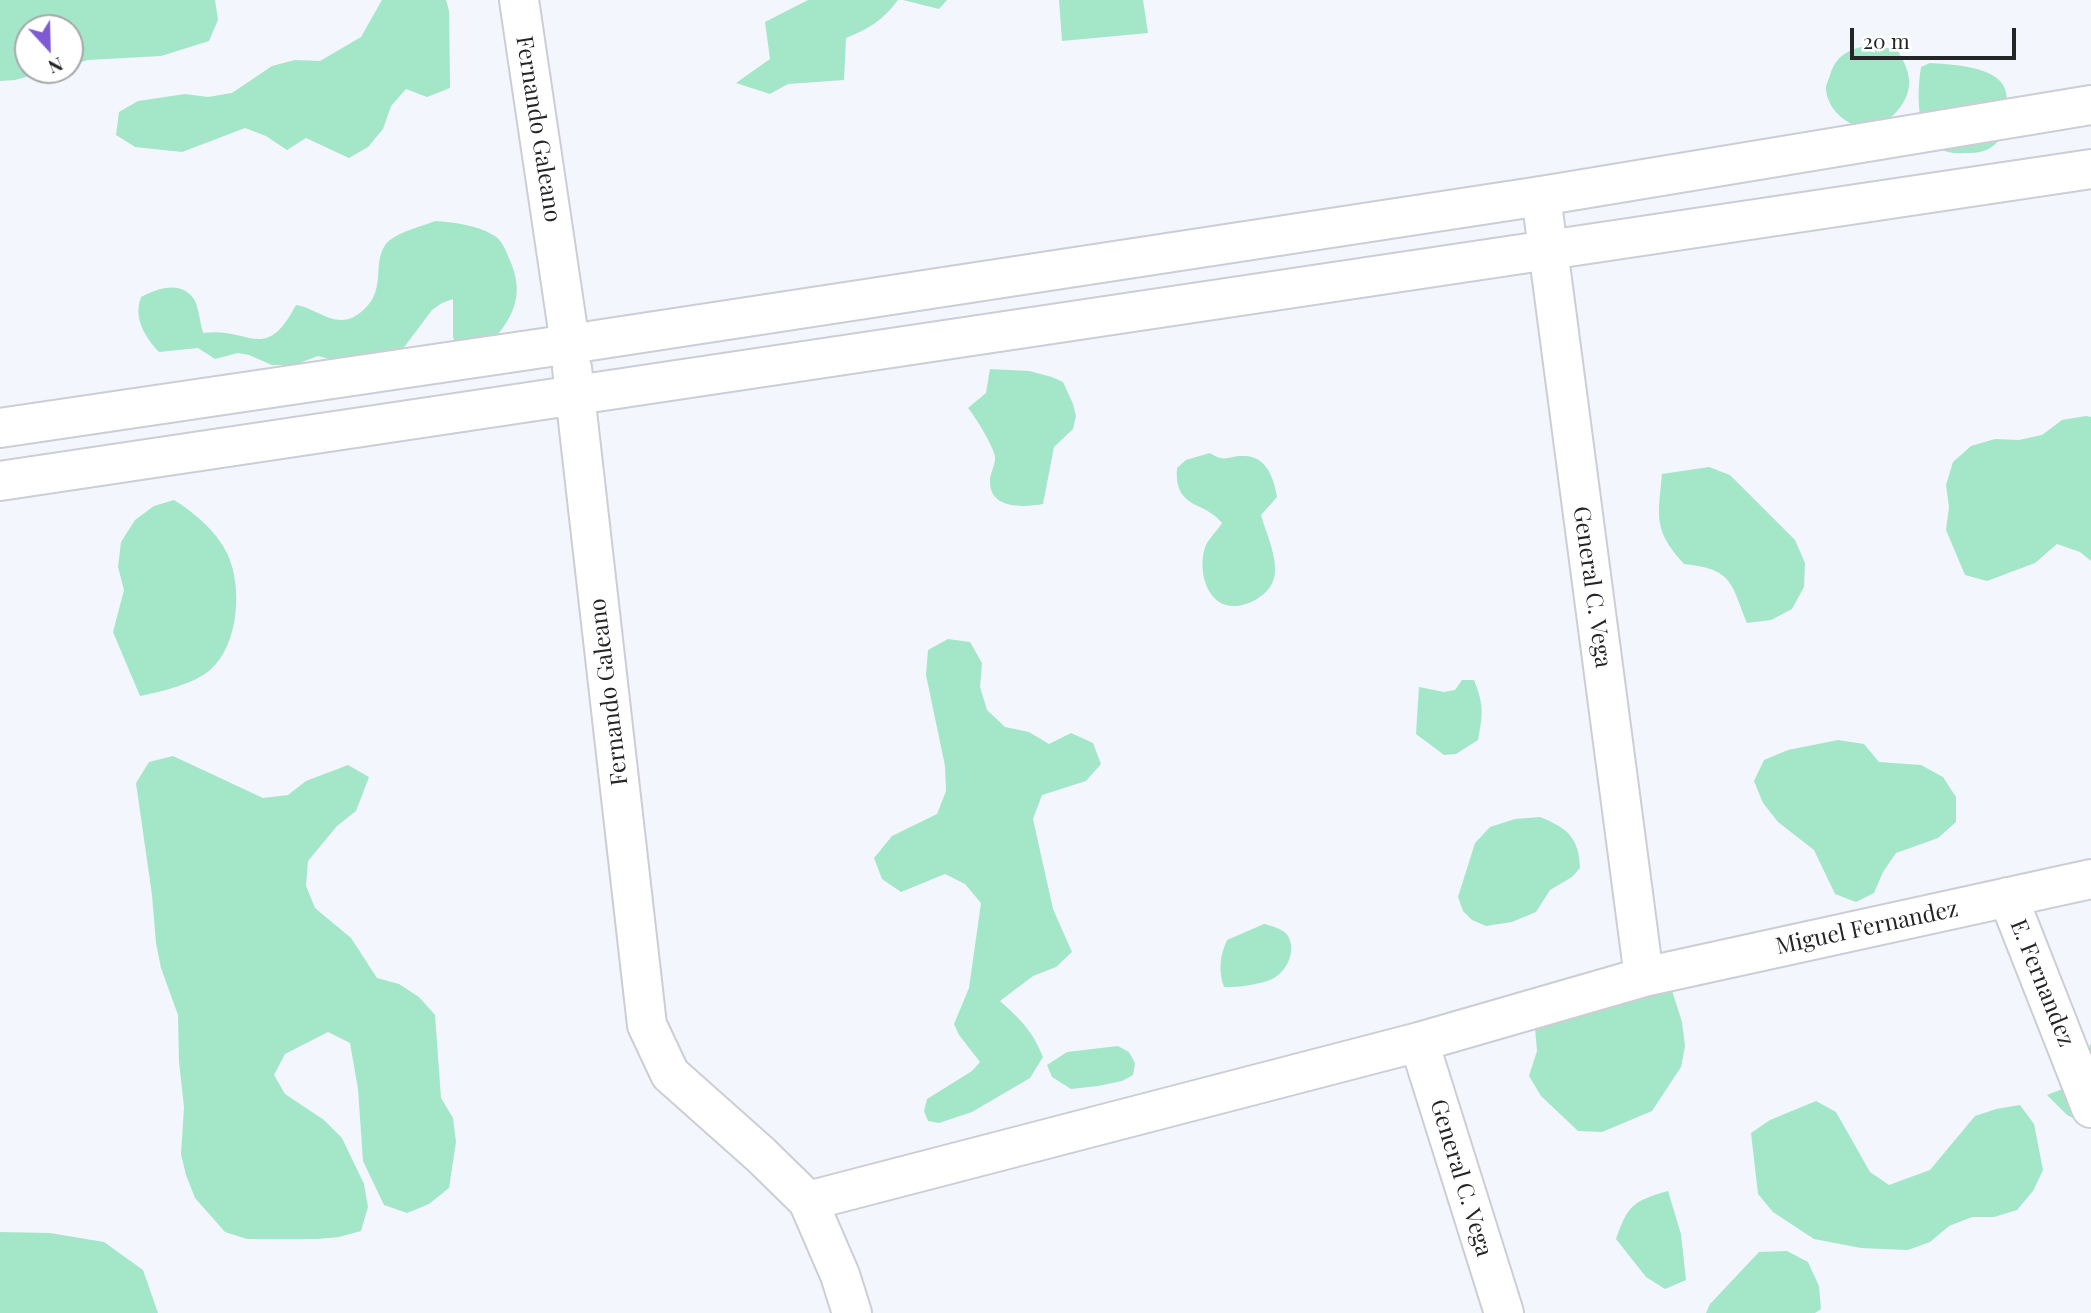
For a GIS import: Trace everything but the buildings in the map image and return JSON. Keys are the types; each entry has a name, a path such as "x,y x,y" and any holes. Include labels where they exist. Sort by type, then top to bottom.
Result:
{"street":[{"name":"Fernando Galeano","path":"519,0 570,344 647,1025 670,1074 808,1201 840,1275 852,1313"},
{"path":"0,428 1541,196 2091,104"},
{"path":"0,481 2091,169"},
{"name":"General C. Vega","path":"1541,196 1644,977"},
{"name":"Miguel Fernandez","path":"808,1201 1419,1042 1644,977 2091,879"},
{"name":"E. Fernandez","path":"2008,897 2091,1108"},
{"name":"General C. Vega","path":"1419,1042 1504,1313"}],"green space":[{"path":"0,0 215,0 218,20 209,41 161,56 84,61 84,14 14,14 14,80 0,81"},
{"path":"382,0 446,0 449,11 450,88 427,97 406,89 391,106 383,129 368,147 349,158 306,138 287,150 266,136 245,128 182,152 135,147 116,135 119,112 138,101 185,94 208,97 232,93 272,66 295,60 320,61 361,37"},
{"path":"808,0 898,0 875,23 846,38 844,80 788,84 770,94 736,83 770,59 765,22"},
{"path":"903,0 947,0 939,9"},
{"path":"1059,0 1143,0 1148,33 1062,41"},
{"path":"1876,45 1898,51 1909,78 1908,92 1893,116 1882,124 1864,128 1839,115 1828,99 1826,87 1833,67 1842,56 1854,49"},
{"path":"1930,63 1978,69 2001,82 2006,94 2008,118 1997,143 1975,153 1947,152 1935,146 1927,136 1919,110 1921,67"},
{"path":"435,221 465,225 487,232 502,244 514,270 517,295 514,306 504,327 486,348 457,350 453,337 453,299 432,310 402,350 356,366 318,356 294,365 272,365 238,353 215,359 198,348 159,352 149,340 139,320 141,297 169,288 182,289 194,299 203,333 219,332 256,339 265,338 285,323 296,305 335,319 349,319 361,312 374,295 380,260 386,244 402,233"},
{"path":"990,369 1029,371 1052,377 1063,382 1073,404 1076,416 1073,429 1054,447 1043,504 1010,505 996,498 992,492 990,480 995,456 968,408 986,393"},
{"path":"2091,417 2091,561 2080,552 2057,544 2035,563 1987,581 1965,575 1946,530 1949,507 1946,485 1953,462 1971,446 1995,439 2019,440 2042,435 2062,420"},
{"path":"1210,453 1223,458 1243,456 1258,459 1268,469 1276,490 1277,497 1261,515 1273,555 1274,578 1262,596 1240,605 1226,605 1218,601 1207,588 1203,570 1204,553 1208,542 1222,523 1185,498 1177,481 1177,468 1186,460"},
{"path":"1709,467 1730,475 1795,540 1805,563 1804,587 1792,609 1771,620 1747,623 1728,580 1712,570 1684,564 1662,532 1659,512 1662,474"},
{"path":"174,500 204,523 227,553 235,582 235,614 227,646 210,670 186,683 140,696 113,632 124,590 118,567 121,542 135,520 154,506"},
{"path":"948,639 970,642 982,663 980,687 987,710 1005,727 1029,732 1049,744 1071,733 1093,743 1101,764 1086,781 1042,795 1033,819 1053,909 1072,952 1056,967 1033,976 1000,1001 1025,1026 1043,1057 1030,1078 972,1112 939,1123 928,1121 924,1111 927,1099 972,1071 980,1062 954,1024 969,988 981,903 965,884 945,874 901,892 882,879 874,858 892,836 937,814 946,791 945,766 926,675 928,650"},
{"path":"1462,680 1474,680 1480,696 1482,716 1478,740 1456,754 1444,755 1416,734 1419,687 1444,692 1455,690"},
{"path":"1838,740 1864,744 1879,762 1921,765 1943,777 1956,797 1956,822 1938,838 1896,853 1883,872 1874,893 1856,902 1835,894 1814,850 1778,822 1763,803 1754,781 1764,760 1788,750"},
{"path":"173,756 263,798 288,795 306,781 348,765 369,777 356,811 337,826 308,861 306,886 315,908 351,938 377,978 399,984 419,997 435,1015 441,1098 453,1118 456,1142 449,1188 429,1204 407,1213 384,1205 363,1161 358,1089 350,1043 328,1032 285,1054 274,1075 285,1094 324,1120 342,1138 364,1184 368,1207 361,1231 317,1239 247,1239 225,1232 195,1198 181,1154 184,1107 178,1015 161,968 156,943 136,783 149,762"},
{"path":"1540,817 1558,825 1570,835 1577,848 1580,868 1572,877 1550,890 1536,912 1512,922 1486,926 1472,920 1463,911 1458,897 1475,843 1490,827 1515,819"},
{"path":"1264,924 1281,930 1288,936 1291,955 1286,967 1268,981 1224,987 1221,963 1227,940"},
{"path":"1668,978 1682,1022 1685,1046 1681,1067 1652,1111 1602,1132 1578,1131 1541,1096 1529,1076 1537,1051 1535,1028"},
{"path":"2091,1043 2091,1126 2067,1115 2047,1095 2075,1084"},
{"path":"1118,1046 1129,1052 1135,1063 1133,1075 1122,1081 1071,1089 1052,1077 1047,1065 1067,1052"},
{"path":"1816,1101 1836,1112 1870,1172 1889,1185 1930,1170 1975,1116 2020,1105 2034,1124 2043,1170 2033,1191 2017,1210 1994,1217 1972,1217 1949,1226 1930,1242 1908,1250 1861,1248 1814,1239 1773,1212 1758,1194 1751,1133 1770,1120"},
{"path":"1668,1191 1681,1234 1686,1280 1665,1289 1646,1277 1616,1239 1633,1206"},
{"path":"0,1232 50,1233 104,1242 143,1270 158,1313 0,1313"},
{"path":"1787,1251 1808,1262 1819,1286 1821,1309 1815,1313 1706,1313 1710,1304 1759,1252"}]}
